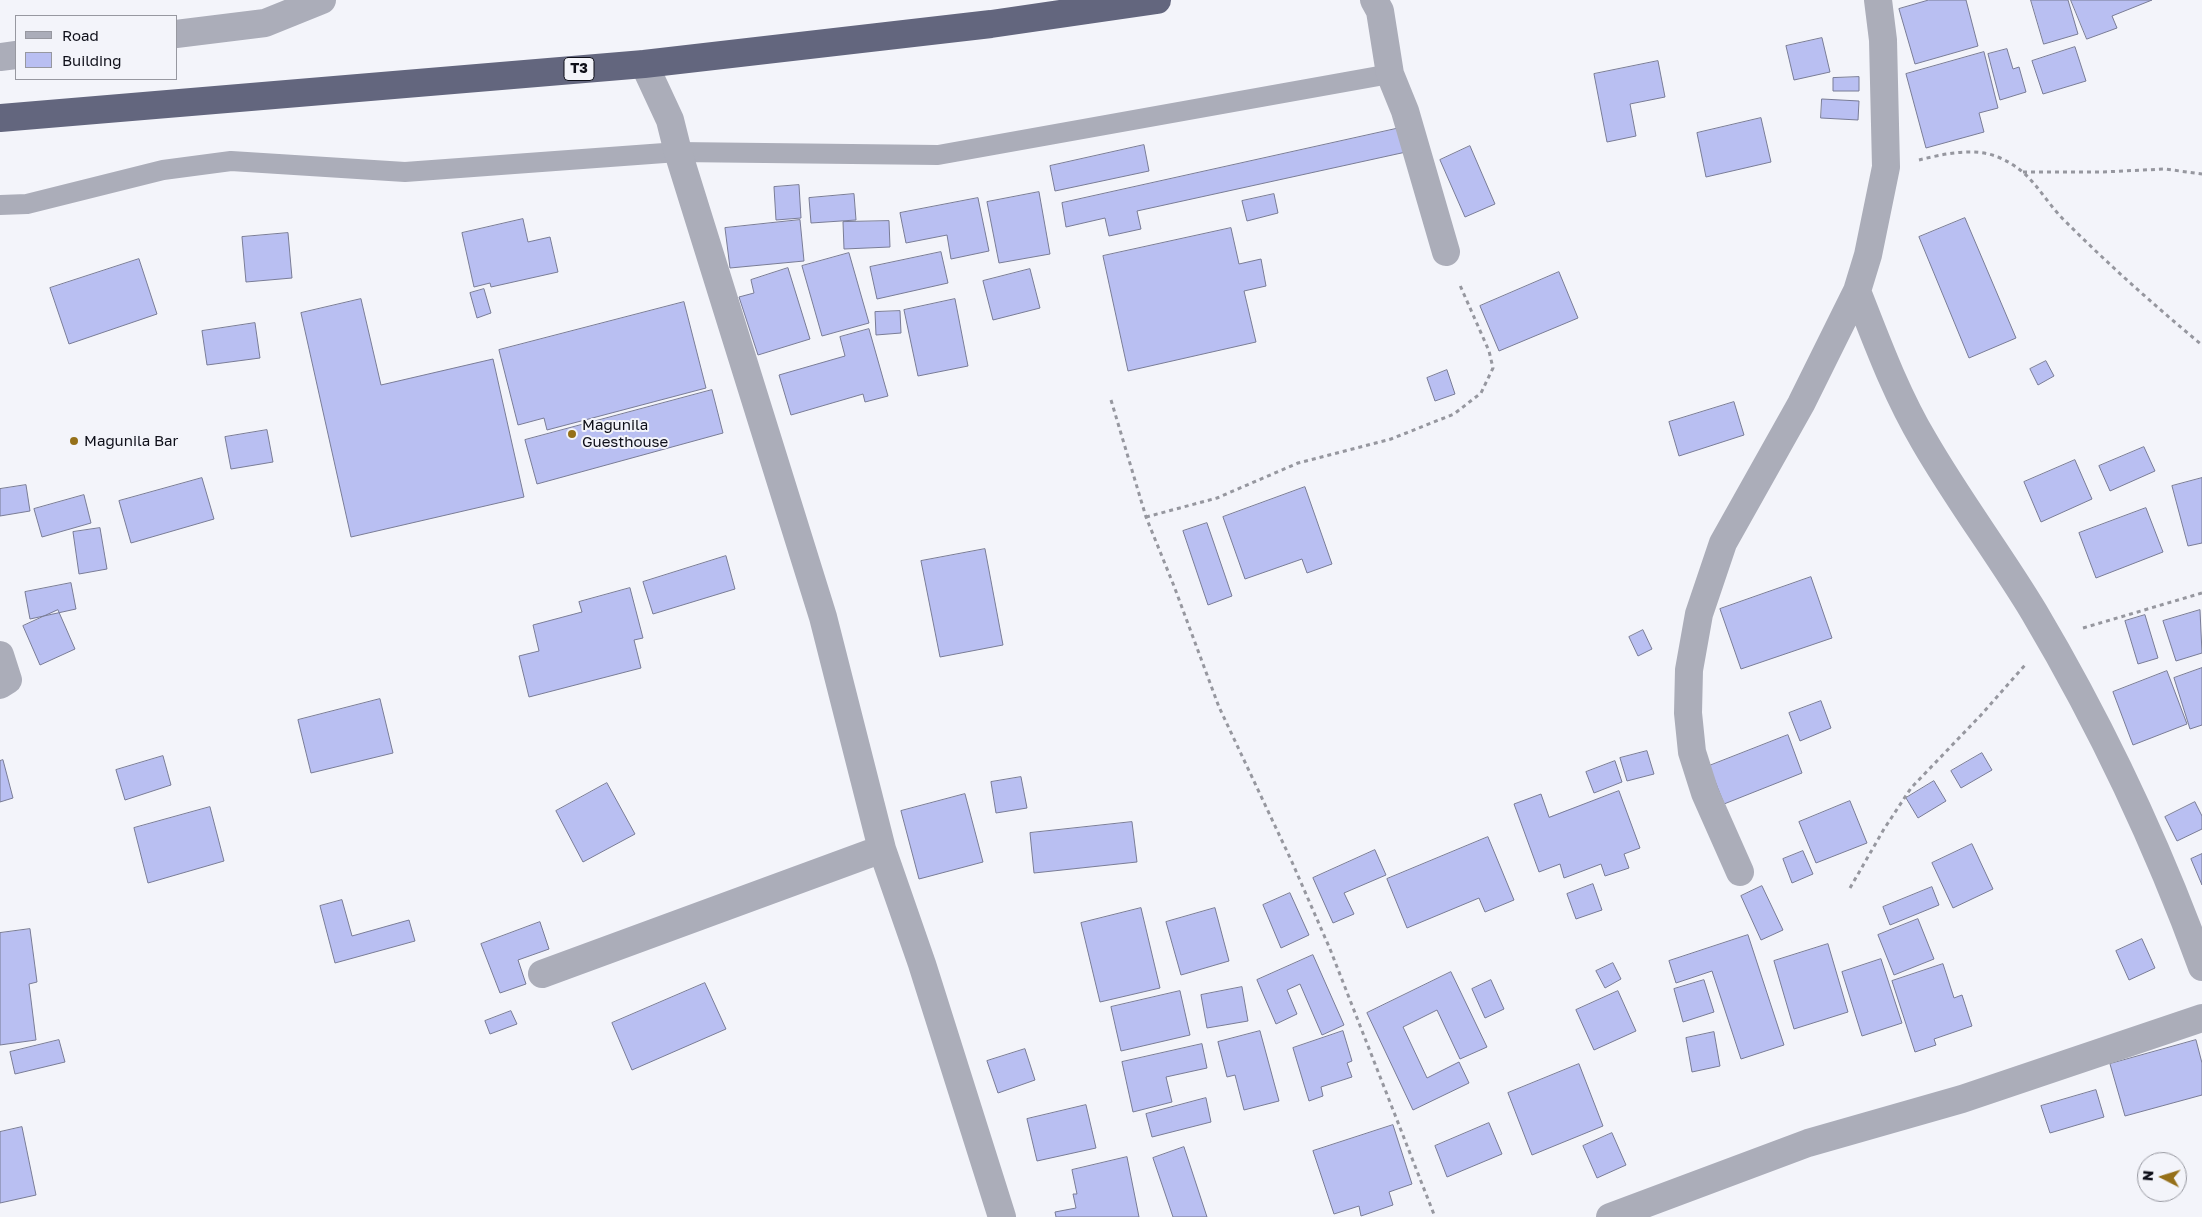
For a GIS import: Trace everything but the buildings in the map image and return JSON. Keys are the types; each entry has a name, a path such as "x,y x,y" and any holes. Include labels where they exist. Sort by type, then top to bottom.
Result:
{"highway":[{"name":"T3","path":"0,118 644,64 976,26 1156,0"}],"street":[{"path":"178,34 265,23 322,0"},
{"path":"1374,0 1380,11 1390,74 1405,111 1446,252"},
{"path":"1740,872 1705,793 1692,752 1688,713 1688,670 1699,614 1724,543 1802,404 1856,292 1877,218 1886,167 1883,40 1878,0"},
{"path":"0,57 15,55"},
{"path":"644,64 670,120 678,152 823,617 882,849 922,964 1002,1217"},
{"path":"1856,292 1900,398 1924,442 2034,612 2088,706 2131,792 2187,926 2202,967"},
{"path":"0,655 8,680 0,684"},
{"path":"542,974 882,849"},
{"path":"1610,1217 1808,1143 1962,1099 2202,1018"}],"lane":[{"path":"0,205 26,204 162,170 231,160 405,172 678,152 938,155 1390,74"}],"path":[{"path":"1886,167 1941,155 1977,153 1996,156 2016,166 2038,186 2064,220 2100,255 2202,345"},
{"path":"2023,172 2102,172 2165,168 2202,174"},
{"path":"1146,517 1216,498 1298,463 1391,439 1454,414 1481,393 1493,368 1489,351 1446,252"},
{"path":"1111,400 1146,517 1219,708 1292,862 1330,949 1435,1217"},
{"path":"1850,888 1884,829 1911,788 1981,715 2048,638 2202,593"}],"place":[{"name":"Magunila Guesthouse","path":"572,434"},
{"name":"Magunila Bar","path":"74,441"}]}
